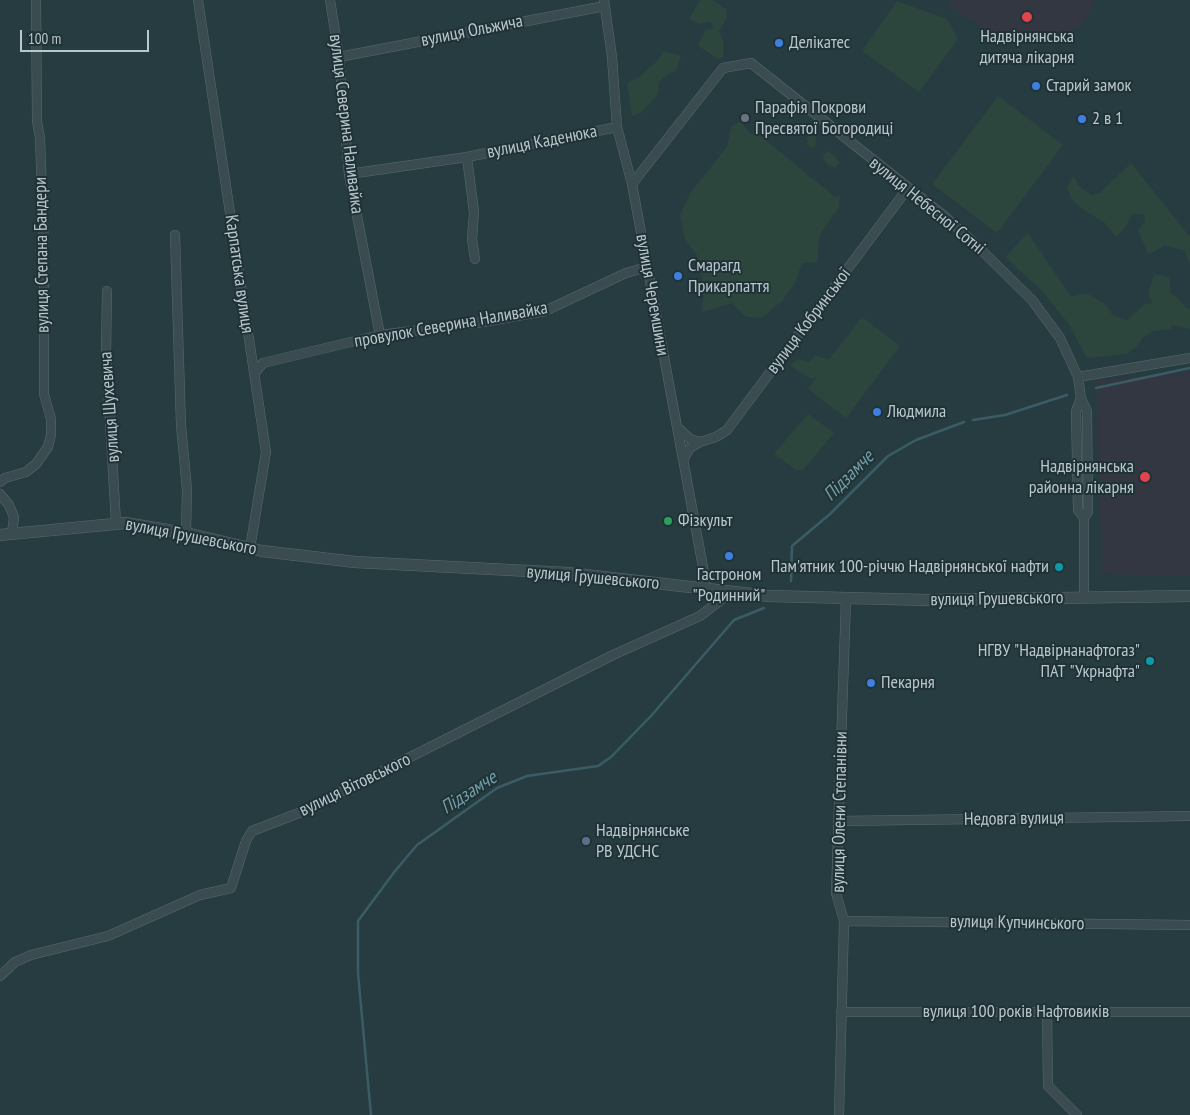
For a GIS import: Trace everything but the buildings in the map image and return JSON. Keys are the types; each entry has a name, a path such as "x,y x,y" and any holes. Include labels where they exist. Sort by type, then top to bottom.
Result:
{"street":[{"name":"вулиця Степана Бандери","path":"0,482 5,478 26,472 36,464 48,447 51,435 51,419 44,388 44,243 40,138 37,121 36,0"},
{"name":"Карпатська вулиця","path":"198,0 266,452 250,548"},
{"name":"вулиця Северина Наливайка","path":"330,0 338,57 349,174 380,335"},
{"name":"вулиця Ольжича","path":"338,57 604,3"},
{"name":"вулиця Черемшини","path":"604,3 612,57 617,127 632,184 705,578 704,589"},
{"name":"вулиця Небесної Сотні","path":"632,184 723,68 751,63 972,241 1026,294 1060,338 1078,377 1081,398 1087,411 1088,512 1084,518 1084,598"},
{"name":"вулиця Каденюка","path":"349,174 467,157 617,127"},
{"name":"вулиця Каденюка","path":"467,157 474,212 472,239 476,258"},
{"name":"вулиця Кобринської","path":"682,460 690,448 727,430 908,188"},
{"path":"175,235 181,425 187,490 186,533"},
{"name":"провулок Северина Наливайка","path":"254,374 263,363 380,335 483,322 545,311 626,273 647,267"},
{"name":"вулиця Шухевича","path":"108,291 106,353 116,523"},
{"path":"1078,377 1190,358"},
{"path":"677,427 690,438 700,442"},
{"path":"0,494 14,517 12,533"},
{"name":"вулиця Грушевського","path":"0,535 116,523 186,533 250,548 355,562 568,573 731,592 846,599 1190,596"},
{"name":"вулиця Вітовського","path":"0,976 15,962 108,936 200,895 232,888 246,841 252,831 299,813 613,654 700,616 731,592"},
{"name":"вулиця Олени Степанівни","path":"839,1115 844,921 836,893 846,599"},
{"name":"Недовга вулиця","path":"839,821 1190,816"},
{"name":"вулиця Купчинського","path":"844,921 1190,925"},
{"name":"вулиця 100 років Нафтовиків","path":"842,1012 1190,1012"},
{"path":"1047,1012 1048,1086 1077,1115"}],"shaded area":[{"name":"Надвірнянська дитяча лікарня","path":"950,0 1096,0 1085,22 1050,43 1010,40 982,29 960,12 948,8"},
{"name":"Надвірнянська районна лікарня","path":"1190,372 1190,576 1102,574 1096,380"}],"green space":[{"path":"700,0 713,0 726,9 727,17 719,31 723,40 723,57 719,59 698,46 706,30 713,28 710,21 700,24 689,19"},
{"path":"897,1 947,19 958,39 919,92 862,51"},
{"path":"663,51 681,56 676,71 670,73 659,82 658,94 642,112 632,116 627,83 638,78 647,70 658,60"},
{"path":"998,96 1063,145 997,233 932,184"},
{"path":"741,121 750,133 758,134 835,197 840,195 839,207 820,234 817,262 802,263 795,283 782,301 762,318 746,317 732,303 702,312 704,290 697,255 685,239 680,215 690,193 727,147 731,126"},
{"path":"801,125 807,131 801,137 795,131"},
{"path":"809,135 816,137 815,147 812,148 806,144 808,141 806,139"},
{"path":"829,151 838,160 839,163 835,168 827,164 823,158 824,154"},
{"path":"1131,163 1190,237 1190,264 1184,250 1164,246 1148,254 1138,230 1145,221 1144,214 1132,214 1124,229 1116,237 1105,223 1085,211 1072,200 1067,187 1074,176 1078,186 1092,195 1100,193"},
{"path":"1028,233 1071,297 1086,293 1106,305 1113,316 1127,320 1145,304 1153,303 1148,294 1154,274 1170,277 1170,292 1188,309 1190,307 1190,329 1172,325 1171,329 1154,331 1143,337 1137,346 1127,354 1087,358 1069,324 1041,290 1005,257"},
{"path":"862,317 900,346 846,418 808,389 817,376 811,379 790,366 798,359 809,362 815,355 829,360"},
{"path":"808,414 834,433 803,470 796,470 774,454"}],"waterway":[{"name":"Підзамче","path":"1096,388 1190,368"},
{"name":"Підзамче","path":"973,420 1005,415 1067,395"},
{"name":"Підзамче","path":"791,581 792,546 830,514 888,456 916,440 964,422"},
{"name":"Підзамче","path":"371,1115 358,973 358,921 395,871 417,845 497,788 527,776 598,766 611,757 651,716 734,620 764,608"}],"place":[{"name":"Надвірнянська дитяча лікарня","path":"1027,17"},
{"name":"Делікатес","path":"779,43"},
{"name":"Старий замок","path":"1036,86"},
{"name":"Парафія Покрови Пресвятої Богородиці","path":"745,118"},
{"name":"2 в 1","path":"1082,119"},
{"name":"Смарагд Прикарпаття","path":"678,276"},
{"name":"Людмила","path":"877,412"},
{"name":"Надвірнянська районна лікарня","path":"1145,477"},
{"name":"Фізкульт","path":"668,521"},
{"name":"Гастроном \"Родинний\"","path":"729,556"},
{"name":"Пам'ятник 100-річчю Надвірнянської нафти","path":"1059,567"},
{"name":"НГВУ \"Надвірнанафтогаз\" ПАТ \"Укрнафта\"","path":"1150,661"},
{"name":"Пекарня","path":"871,683"},
{"name":"Надвірнянське РВ УДСНС","path":"586,841"}]}
